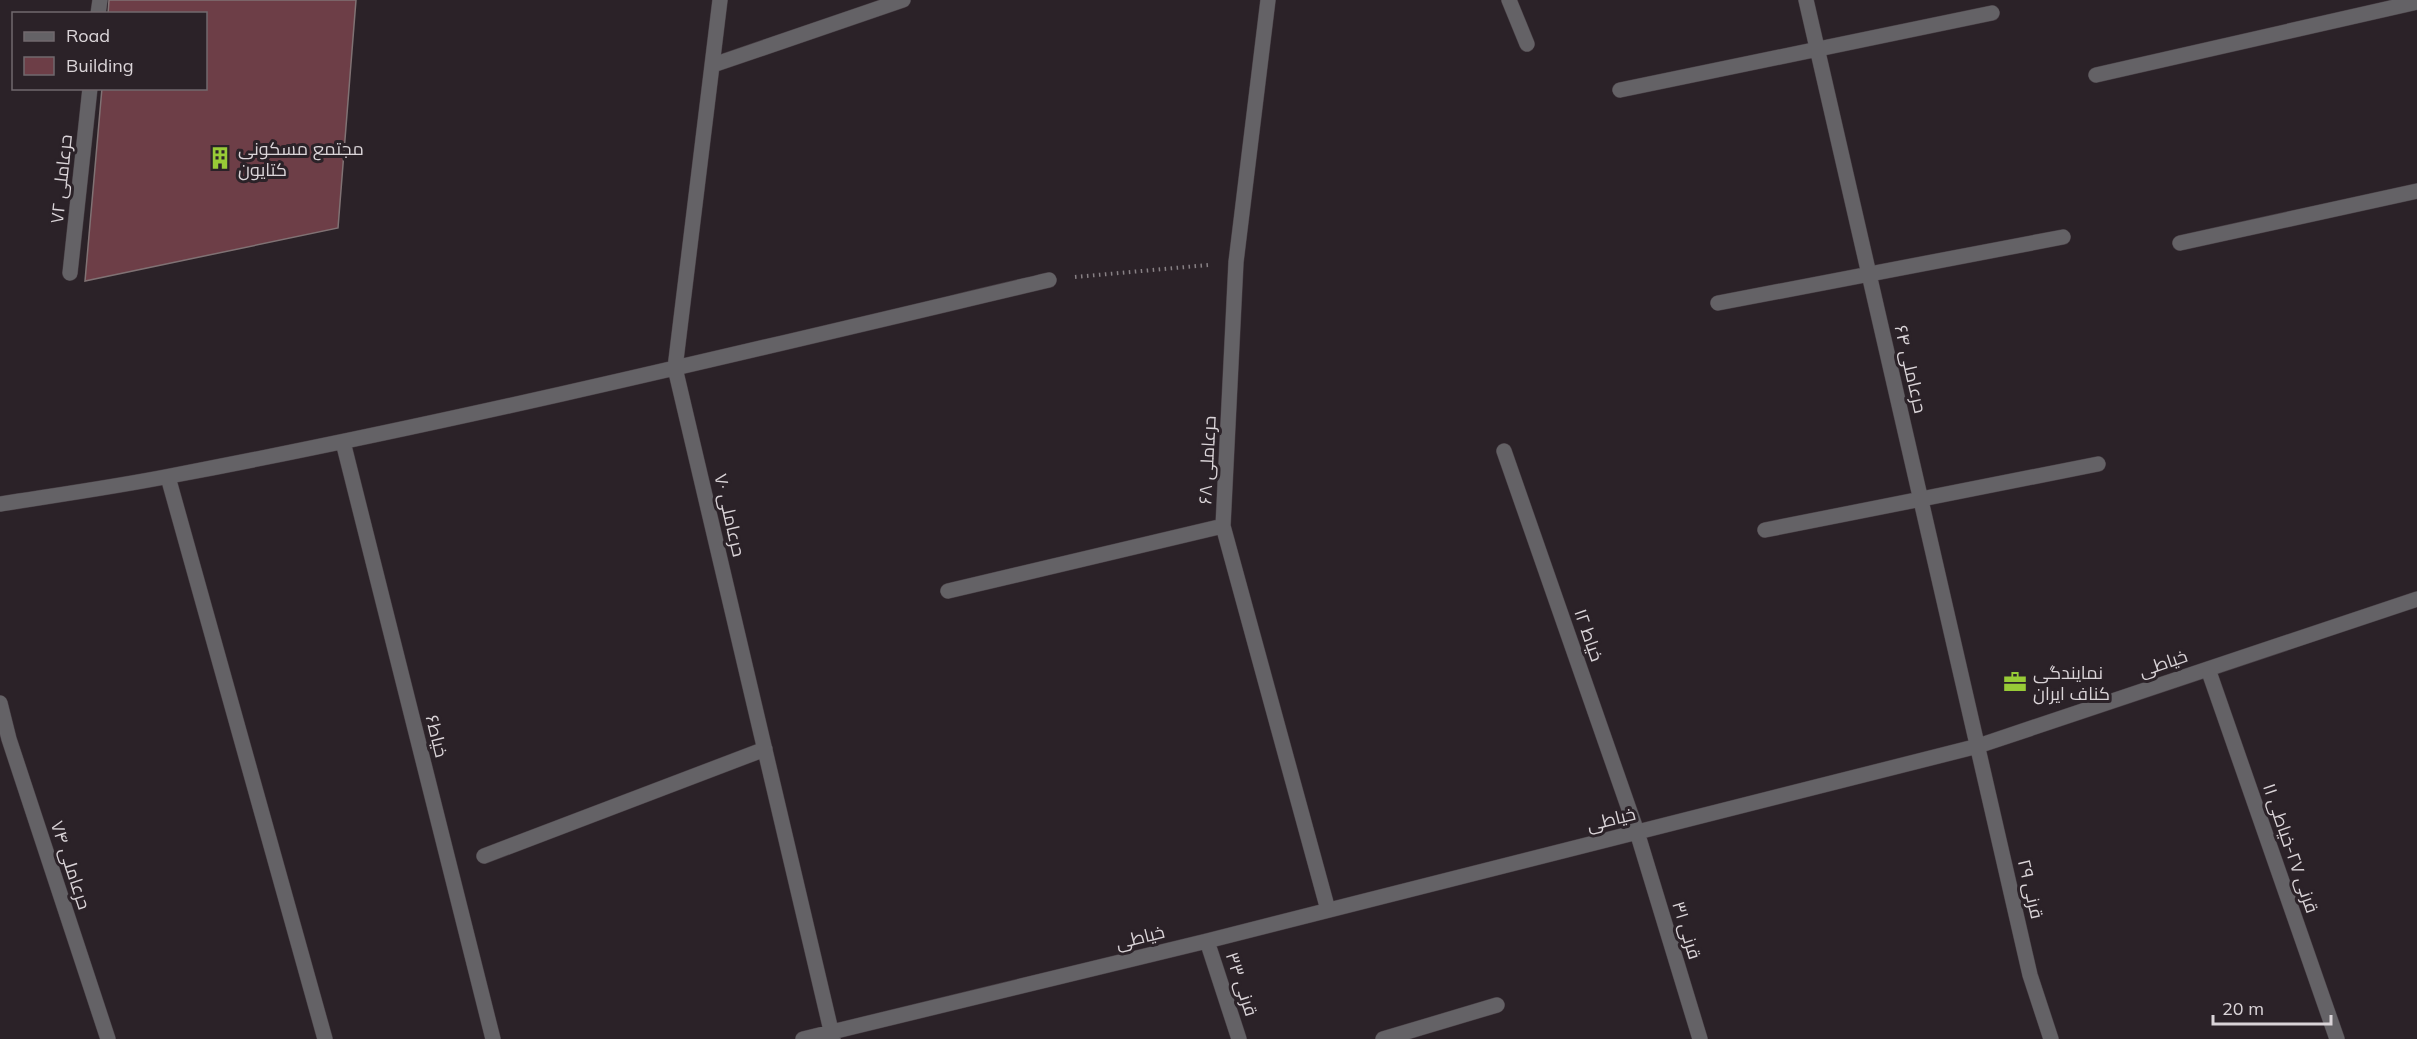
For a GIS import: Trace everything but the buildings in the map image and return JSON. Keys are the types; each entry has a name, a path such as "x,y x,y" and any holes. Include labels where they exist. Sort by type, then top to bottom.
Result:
{"street":[{"name":"حرعاملی ۷۰","path":"720,0 675,368 832,1036"},
{"path":"713,65 903,0"},
{"name":"حرعاملی ۶۸","path":"1268,0 1236,262 1223,526 1328,910"},
{"path":"1509,0 1527,44"},
{"name":"حرعاملی ۶۴","path":"1806,0 1978,746"},
{"path":"2096,75 2417,2"},
{"path":"1620,90 1992,13"},
{"name":"حرعاملی ۷۲","path":"70,273 90,90"},
{"path":"2180,243 2417,191"},
{"path":"1718,303 2063,237"},
{"path":"0,504 168,477 344,442 675,368 1049,280"},
{"name":"خیاط۶","path":"344,442 493,1039"},
{"name":"خیاط ۱۲","path":"1504,451 1637,832"},
{"path":"1765,530 2098,464"},
{"path":"168,477 325,1039"},
{"path":"948,591 1223,526"},
{"name":"خیاطی","path":"803,1039 832,1036 1978,746 2417,599"},
{"name":"قرنی ۲۷-خیاطی ۱۱","path":"2208,669 2337,1039"},
{"name":"حرعاملی ۷۴","path":"0,703 4,741 108,1039"},
{"name":"قرنی ۲۹","path":"1978,746 2030,975 2050,1039"},
{"path":"484,856 765,748"},
{"name":"قرنی ۳۱","path":"1637,832 1700,1039"},
{"name":"قرنی ۳۳","path":"1208,941 1239,1039"},
{"path":"1383,1039 1497,1005"}],"path":[{"path":"1049,280 1236,262"}],"place":[{"name":"مجتمع مسکونی کتایون","path":"220,158"},
{"name":"نمایندگی کناف ایران","path":"2015,682"}]}
